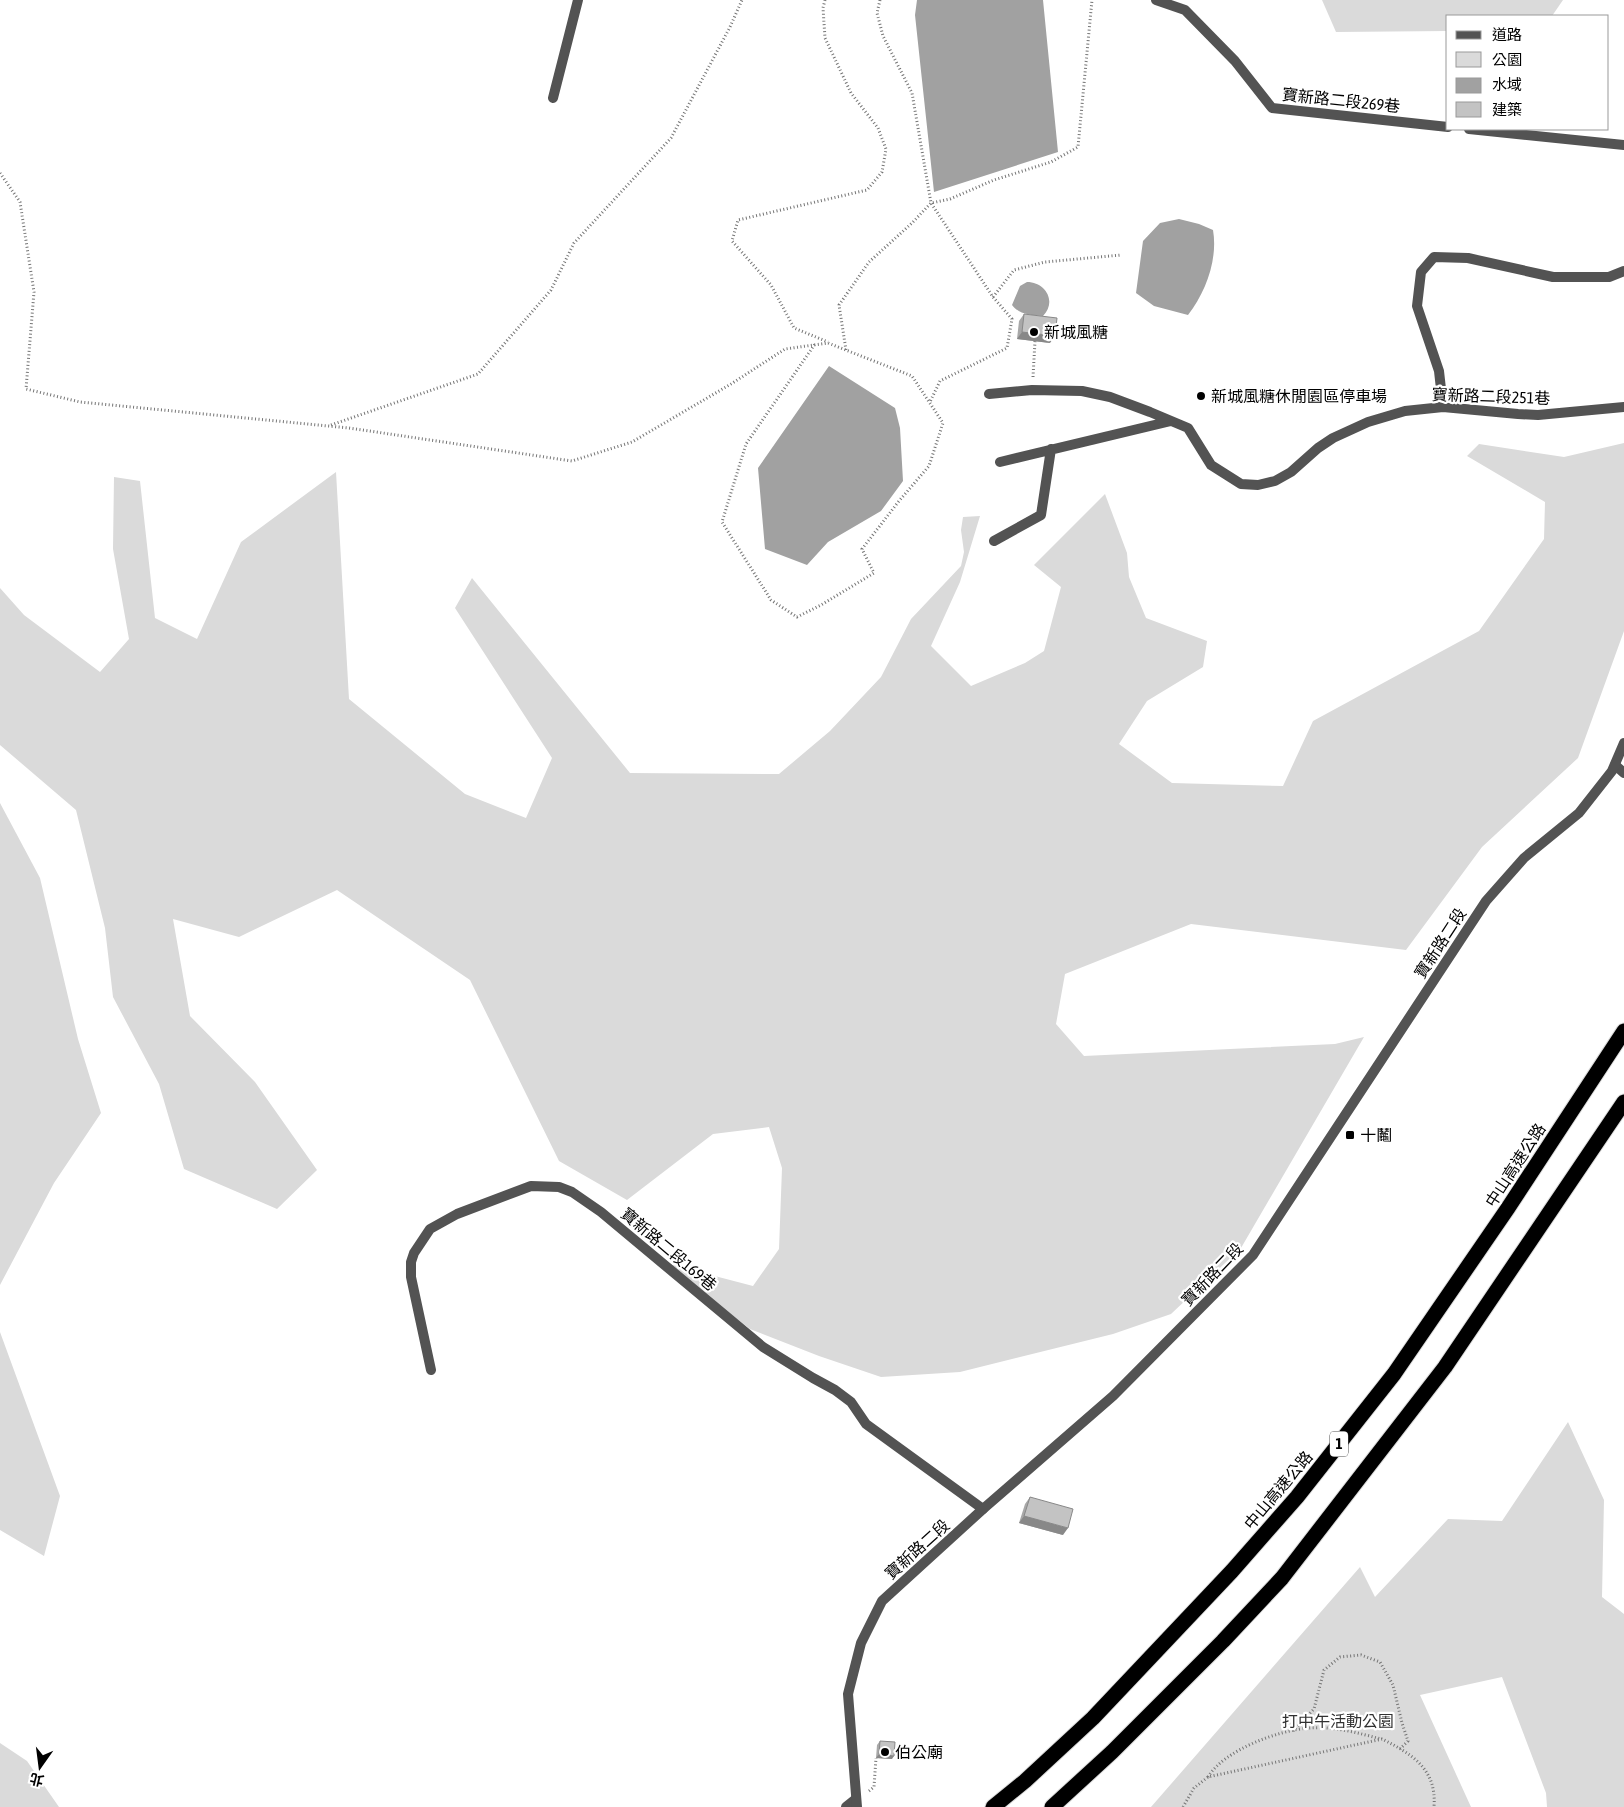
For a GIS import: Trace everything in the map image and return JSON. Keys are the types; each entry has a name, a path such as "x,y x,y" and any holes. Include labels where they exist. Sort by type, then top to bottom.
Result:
{"highway":[{"name":"中山高速公路","path":"993,1807 1025,1781 1093,1718 1232,1571 1297,1497 1394,1374 1508,1208 1624,1031"},
{"name":"1","path":"1052,1807 1112,1752 1196,1669 1282,1578 1445,1367 1624,1102"}],"street":[{"path":"554,98 578,0"},
{"name":"寶新路二段269巷","path":"1156,0 1185,10 1235,61 1272,108 1446,126"},
{"path":"1478,130 1624,145"},
{"path":"1443,407 1439,371 1417,306 1421,272 1434,257 1468,258 1553,277 1609,277 1624,271"},
{"name":"寶新路二段251巷","path":"989,394 1032,390 1082,391 1110,397 1188,428 1211,465 1241,484 1258,485 1275,481 1291,472 1318,448 1333,438 1368,422 1405,411 1443,407 1538,415 1624,407"},
{"path":"1000,462 1171,421"},
{"path":"994,540 1041,515 1051,449"},
{"name":"寶新路二段","path":"856,1803 848,1694 861,1643 882,1601 983,1509 1113,1396 1253,1255 1486,901 1524,858 1579,813 1612,771 1624,742"},
{"path":"1615,765 1624,773"},
{"name":"寶新路二段169巷","path":"430,1370 411,1277 411,1262 430,1229 456,1214 531,1186 559,1187 572,1192 601,1212 763,1347 835,1390 851,1402 866,1424 983,1509"},
{"path":"846,1807 856,1803"}],"path":[{"path":"330,426 478,374 551,290 574,243 671,138 730,27 742,0"},
{"path":"815,344 746,444 722,522 770,600 797,617 821,605 874,572 862,549 929,466 943,423 912,376 794,328 771,285 732,241 738,220 867,190 882,172 886,149 878,128 852,93 824,38 823,8 825,0"},
{"path":"880,0 877,13 883,36 912,93 931,203 993,297 1012,319 1007,348 940,382 930,403"},
{"path":"846,350 839,305 869,262 931,203 950,199 994,180 1051,162 1078,147 1092,0"},
{"path":"0,173 20,202 34,292 26,389 80,402 330,426 572,460 632,442 731,384 784,349 828,343"},
{"path":"993,297 1014,270 1045,262 1121,255"},
{"path":"1032,390 1035,342"},
{"path":"1293,1731 1314,1709 1324,1670 1340,1657 1361,1655 1380,1662 1394,1685 1408,1741 1400,1749"},
{"path":"1184,1807 1194,1788 1231,1755 1258,1741 1310,1728 1352,1731 1382,1739 1400,1749 1426,1770 1435,1793 1434,1807"},
{"path":"1208,1777 1382,1739"},
{"path":"856,1803 874,1787 876,1758"}],"green space":[{"path":"1322,0 1563,0 1553,15 1446,15 1446,31 1336,32"},
{"path":"1624,443 1624,631 1578,758 1482,847 1406,950 1191,924 1065,974 1056,1024 1084,1056 1335,1044 1364,1037 1241,1248 1171,1314 1113,1334 960,1372 881,1377 819,1356 750,1329 665,1263 753,1286 779,1249 782,1168 769,1127 713,1134 627,1200 559,1161 470,980 337,890 239,937 173,919 190,1016 255,1082 317,1170 277,1209 184,1169 159,1084 113,997 105,928 76,810 0,745 0,588 24,615 100,672 129,639 113,549 114,477 140,481 155,618 197,639 241,542 336,472 349,699 465,794 526,818 552,758 455,608 472,578 630,773 779,774 830,731 881,677 911,619 961,566 964,552 961,530 963,517 980,516 960,582 931,646 971,686 1025,663 1044,651 1061,587 1034,565 1105,494 1127,553 1129,577 1146,618 1207,641 1203,667 1147,701 1119,744 1172,783 1283,786 1313,721 1479,631 1544,539 1545,502 1467,456 1479,444 1564,457"},
{"path":"0,803 40,878 78,1039 101,1113 54,1183 0,1285"},
{"path":"0,1332 60,1496 44,1556 0,1530"},
{"name":"打中午活動公園","path":"1568,1422 1604,1500 1602,1597 1624,1614 1624,1807 1547,1807 1546,1793 1502,1677 1420,1695 1471,1807 1151,1807 1360,1567 1375,1597 1448,1519 1502,1521"},
{"path":"0,1743 27,1761 59,1807 0,1807"}],"water":[{"path":"917,0 1043,0 1058,152 934,192 915,15"},
{"path":"1179,219 1213,230 1214,252 1209,275 1200,296 1188,315 1154,306 1136,293 1143,241 1160,223"},
{"path":"1027,282 1039,285 1047,294 1049,305 1043,316 1022,313 1012,305 1020,286"},
{"path":"829,366 895,408 900,428 903,481 881,511 828,542 807,565 765,549 758,468"}],"building":[{"path":"1024,314 1057,318 1055,336 1022,332"},
{"path":"1030,1497 1073,1509 1068,1528 1024,1516"},
{"path":"880,1741 895,1742 894,1756 879,1754"}],"place":[{"name":"新城風糖","path":"1034,332"},
{"name":"新城風糖休閒園區停車場","path":"1201,396"},
{"name":"十鬮","path":"1350,1135"},
{"name":"伯公廟","path":"885,1752"}]}
